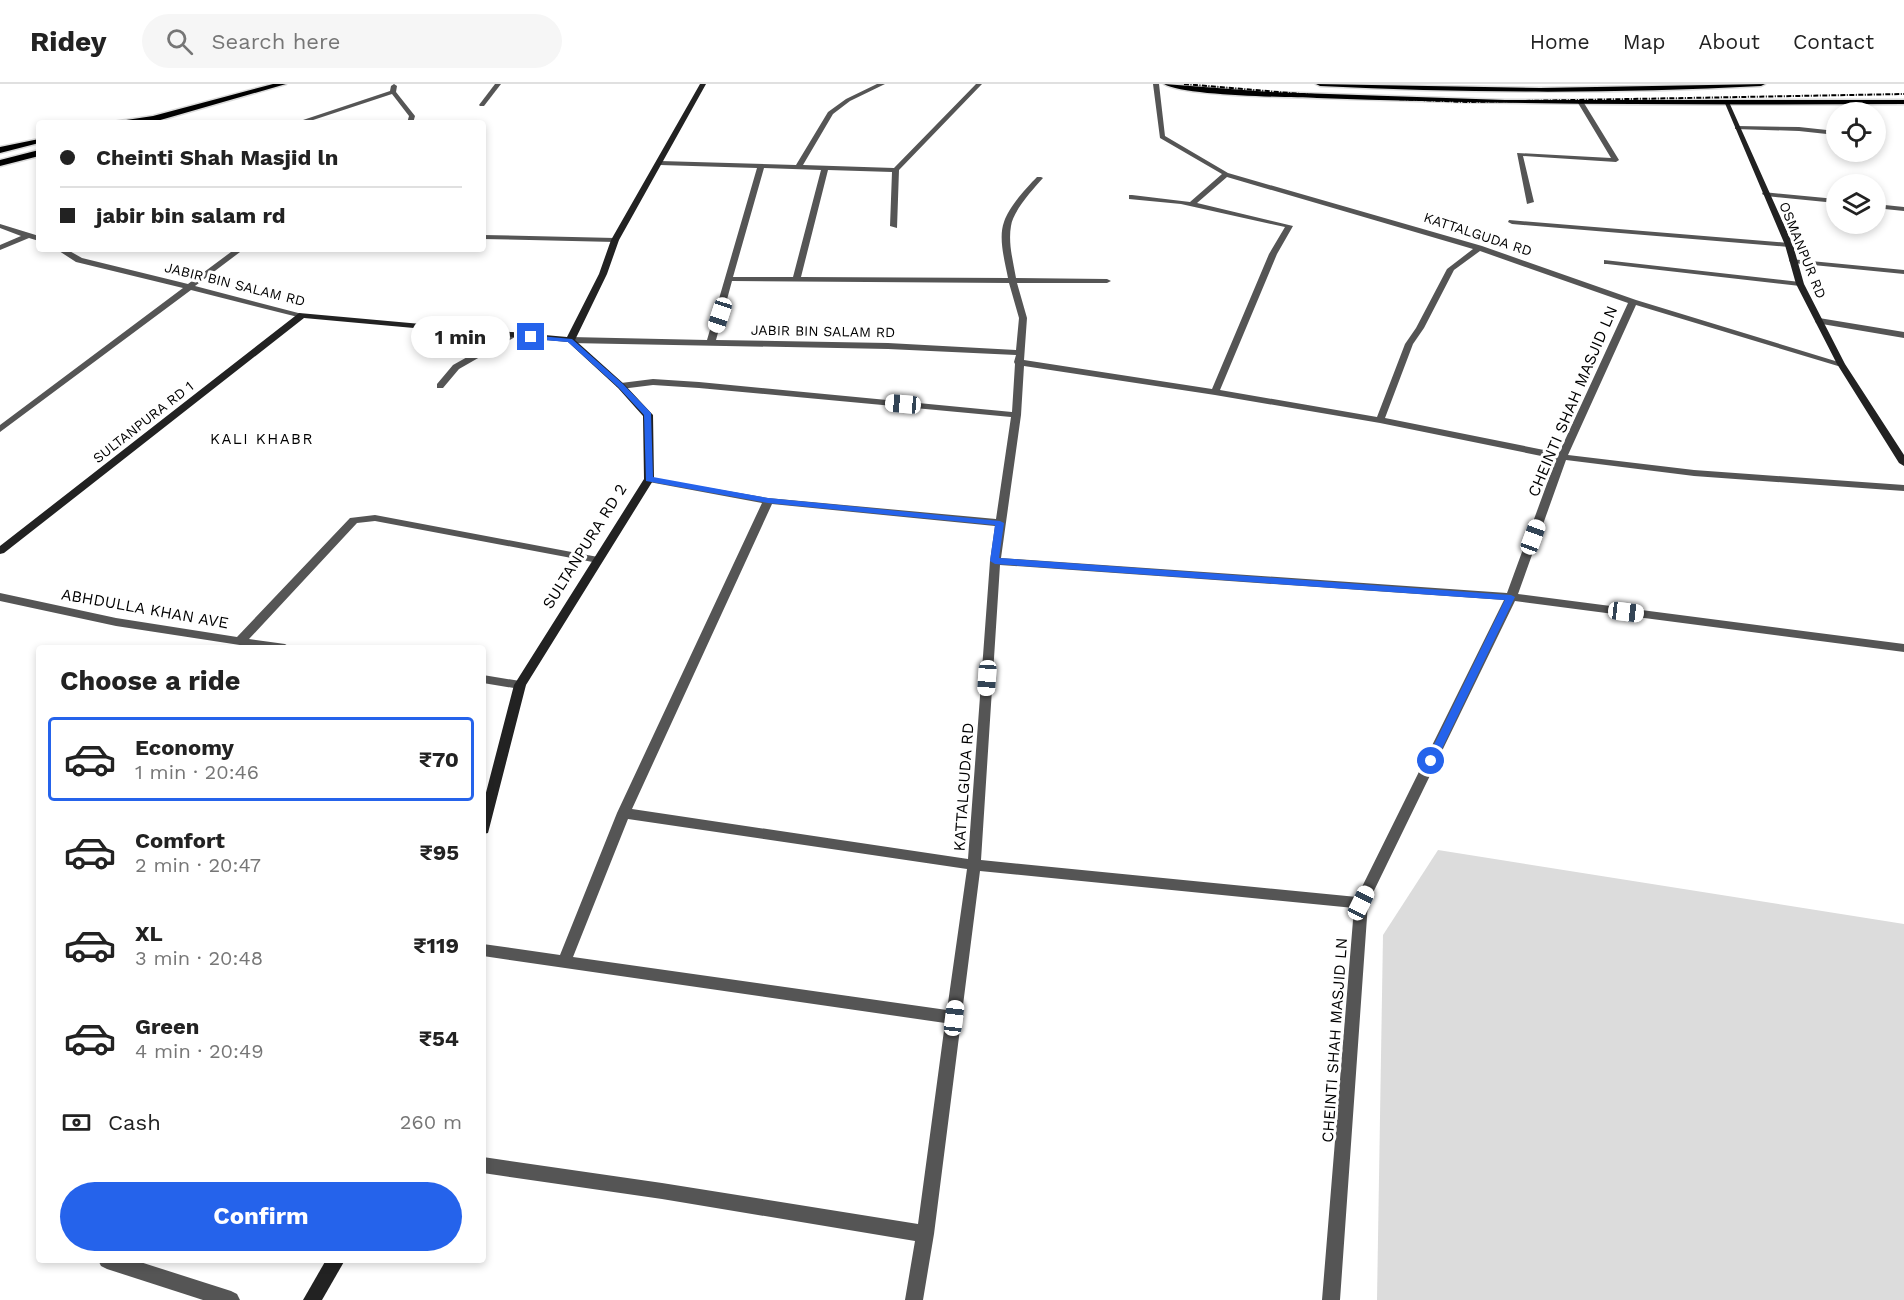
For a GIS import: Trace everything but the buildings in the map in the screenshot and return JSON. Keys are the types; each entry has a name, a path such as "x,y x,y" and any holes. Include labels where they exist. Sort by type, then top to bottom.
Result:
{"main road":[{"path":"1168,84 1223,91 1422,100 1581,103 1904,102"},
{"path":"1320,84 1529,92 1761,84"},
{"path":"136,120 153,118 275,85"},
{"path":"149,120 153,118"},
{"path":"0,150 36,142"},
{"path":"0,163 36,154"}],"street":[{"path":"394,84 393,92 412,116 411,120"},
{"path":"482,105 498,84"},
{"path":"570,340 603,274 615,240 703,84"},
{"path":"799,166 830,113 848,100 882,84"},
{"path":"894,226 896,170 979,84"},
{"name":"KATTALGUDA RD","path":"1156,84 1162,137 1226,174 1479,248 1633,302 1841,364"},
{"path":"306,120 393,92"},
{"name":"OSMANPUR RD","path":"1726,102 1789,245 1800,284 1841,364 1904,463"},
{"path":"1530,202 1519,154 1616,160 1581,103"},
{"path":"1737,128 1826,132"},
{"path":"660,163 896,170"},
{"path":"711,342 761,165"},
{"path":"797,278 825,167"},
{"path":"1191,205 1226,174"},
{"name":"KATTALGUDA RD","path":"914,1300 926,1234 974,866 995,561 1016,415 1023,318 1012,280 1006,240 1007,223 1028,190 1039,178"},
{"path":"1766,194 1826,200"},
{"path":"1132,197 1191,205 1289,226 1273,254 1215,392"},
{"path":"1886,207 1904,209"},
{"path":"1512,222 1789,245"},
{"path":"0,226 36,238"},
{"path":"0,248 27,236"},
{"path":"486,237 615,240"},
{"path":"1380,420 1409,344 1451,269 1479,248"},
{"name":"JABIR BIN SALAM RD","path":"65,252 79,260 302,315 570,340 888,346 1019,358 1380,420 1562,457 1694,473 1904,488"},
{"path":"0,429 236,252"},
{"path":"1793,261 1904,272"},
{"path":"1607,262 1800,284"},
{"path":"730,279 1107,281"},
{"name":"CHEINTI SHAH MASJID LN","path":"1331,1300 1361,903 1511,597 1562,457 1633,302"},
{"name":"SULTANPURA RD 1","path":"0,551 302,315"},
{"path":"1819,321 1904,335"},
{"path":"440,386 456,367 512,335"},
{"name":"SULTANPURA RD 2","path":"486,817 520,685 649,479 648,414 570,340"},
{"path":"621,386 653,382 699,385 1016,415"},
{"path":"649,479 768,501 1000,523"},
{"path":"564,962 624,813 768,501"},
{"path":"240,641 354,520 362,518 387,520 598,560"},
{"path":"995,561 1511,597 1904,648"},
{"name":"ABHDULLA KHAN AVE","path":"0,597 116,622 266,645"},
{"path":"486,679 520,685"},
{"path":"624,813 974,866 1361,903"},
{"path":"486,950 954,1018"},
{"path":"486,1166 662,1191 926,1234"},
{"path":"116,1263 231,1300"},
{"path":"312,1300 334,1263"}],"shaded area":[{"path":"1438,850 1904,924 1904,1300 1377,1300 1383,935"}],"railway":[{"path":"1184,84 1325,96 1467,102 1904,94"}],"district":[{"name":"KALI KHABR","path":"262,439"}],"route":[{"path":"531,337 570,340 648,414 649,479 768,501 1000,523 995,561 1511,597 1431,761"}]}
